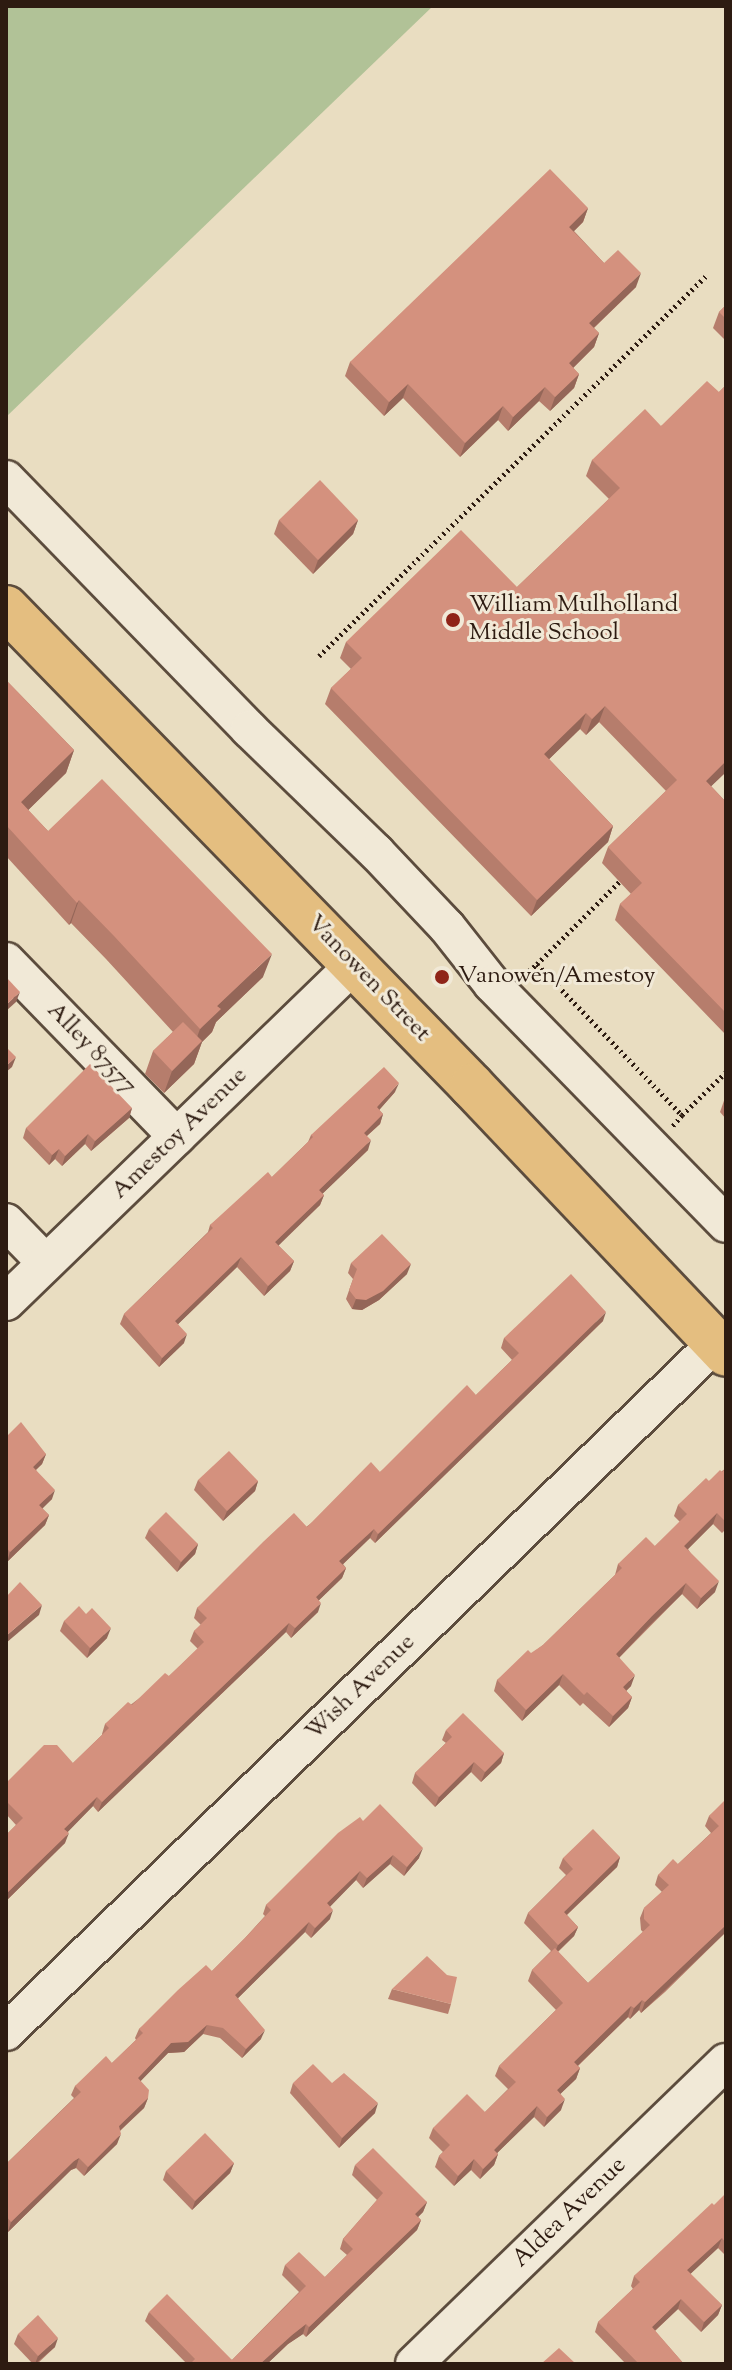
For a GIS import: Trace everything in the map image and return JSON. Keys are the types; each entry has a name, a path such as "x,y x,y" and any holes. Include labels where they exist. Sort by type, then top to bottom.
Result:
{"main road":[{"name":"Vanowen Street","path":"6,608 721,1348"}],"street":[{"path":"6,479 249,729 376,852 447,927 492,984 726,1224"},
{"name":"Alley 87577","path":"6,961 177,1137"},
{"name":"Amestoy Avenue","path":"6,1302 354,965"},
{"path":"6,1222 46,1263"},
{"name":"Wish Avenue","path":"6,2032 721,1348"},
{"name":"Aldea Avenue","path":"414,2364 726,2062"}],"path":[{"path":"319,656 708,274"},
{"path":"537,964 630,872"},
{"path":"682,1115 726,1072"}],"green space":[{"path":"6,6 433,6 6,417"}],"building":[{"path":"550,169 588,208 569,227 604,263 618,250 641,273 589,323 599,333 569,363 579,374 555,397 545,387 513,417 503,406 465,443 408,384 389,402 350,362"},
{"path":"726,305 726,319 719,312"},
{"path":"707,381 719,392 726,385 726,761 706,781 726,802 726,1013 620,904 642,883 608,847 677,780 605,706 592,719 586,713 544,754 613,826 537,900 331,688 362,658 346,642 461,530 517,587 620,488 592,460 645,409 661,426"},
{"path":"320,480 358,520 318,560 279,520"},
{"path":"6,680 74,750 21,802 48,831 102,779 272,954 217,1006 221,1009 200,1029 6,825"},
{"path":"6,977 20,992 6,1005"},
{"path":"183,1022 202,1041 172,1071 153,1051"},
{"path":"6,1047 16,1057 6,1066"},
{"path":"90,1064 132,1108 95,1141 88,1134 65,1156 59,1149 52,1155 26,1128"},
{"path":"384,1067 399,1083 377,1107 383,1114 364,1133 371,1140 319,1190 324,1195 275,1242 294,1261 268,1286 241,1257 175,1321 187,1334 162,1358 124,1314 213,1228 210,1225 268,1172 272,1177 313,1137 311,1135"},
{"path":"382,1234 411,1264 383,1291 366,1300 356,1299 349,1290 357,1269 351,1263"},
{"path":"571,1274 606,1312 378,1534 374,1529 339,1561 346,1568 316,1597 321,1603 295,1628 289,1623 102,1802 97,1797 64,1829 69,1833 6,1894 6,1835 23,1818 6,1801 6,1783 44,1745 57,1745 73,1763 109,1728 105,1724 128,1702 132,1705 165,1673 169,1676 204,1642 194,1631 207,1618 197,1608 263,1542 294,1513 307,1527 371,1462 380,1472 467,1385 476,1395 519,1353 504,1338"},
{"path":"21,1422 46,1454 33,1467 55,1490 39,1505 49,1515 10,1552 6,1547 6,1437"},
{"path":"229,1451 258,1481 227,1511 198,1480"},
{"path":"726,1468 726,1522 717,1513 684,1546 719,1581 701,1598 686,1583 616,1654 635,1675 623,1687 632,1697 613,1716 587,1692 584,1695 563,1674 526,1710 497,1680 528,1650 531,1653 543,1645 622,1568 618,1564 646,1537 655,1546 687,1514 678,1505 706,1478 709,1481"},
{"path":"166,1512 198,1544 181,1562 149,1529"},
{"path":"20,1582 42,1605 6,1636 6,1597"},
{"path":"79,1606 86,1614 92,1608 111,1628 90,1648 64,1621"},
{"path":"463,1713 504,1753 485,1772 474,1762 439,1797 415,1773 452,1737 446,1730"},
{"path":"725,1800 726,1925 645,2002 642,2000 634,2008 631,2006 574,2062 580,2068 557,2090 565,2099 547,2117 537,2106 494,2150 498,2154 483,2169 474,2159 458,2176 439,2156 450,2145 433,2128 467,2094 485,2112 516,2082 499,2066 563,2003 532,1970 555,1948 588,1983 650,1925 644,1919 644,1908 669,1885 658,1875 673,1859 678,1864 719,1826 709,1816"},
{"path":"380,1804 423,1848 407,1867 393,1855 367,1878 360,1871 327,1903 333,1910 315,1928 309,1922 235,1995 265,2030 246,2049 223,2028 207,2025 188,2042 171,2043 138,2078 149,2090 148,2098 119,2126 121,2134 88,2167 79,2158 74,2161 11,2222 6,2216 6,2164 81,2092 75,2086 106,2056 112,2063 143,2033 139,2029 178,1990 206,1965 212,1971 245,1938 271,1910 266,1905 338,1833 360,1817 363,1821"},
{"path":"593,1829 620,1857 564,1912 578,1927 558,1945 528,1913 573,1869 563,1858"},
{"path":"427,1956 447,1975 457,1977 451,2004 392,1989"},
{"path":"313,2064 332,2083 344,2073 378,2103 342,2138 293,2083"},
{"path":"205,2133 234,2163 195,2201 166,2171"},
{"path":"373,2148 427,2202 415,2214 421,2220 309,2327 306,2324 260,2364 190,2364 195,2359 149,2312 167,2294 232,2360 306,2286 285,2265 299,2252 325,2277 353,2249 343,2239 383,2193 355,2165"},
{"path":"725,2194 726,2243 722,2238 687,2270 722,2305 704,2322 681,2299 652,2327 684,2364 639,2364 598,2322 640,2282 634,2276"},
{"path":"38,2315 58,2338 38,2356 18,2334"},
{"path":"559,2348 576,2364 541,2364"}],"place":[{"name":"William Mulholland Middle School","path":"453,620"},
{"name":"Vanowen/Amestoy","path":"442,977"}]}
